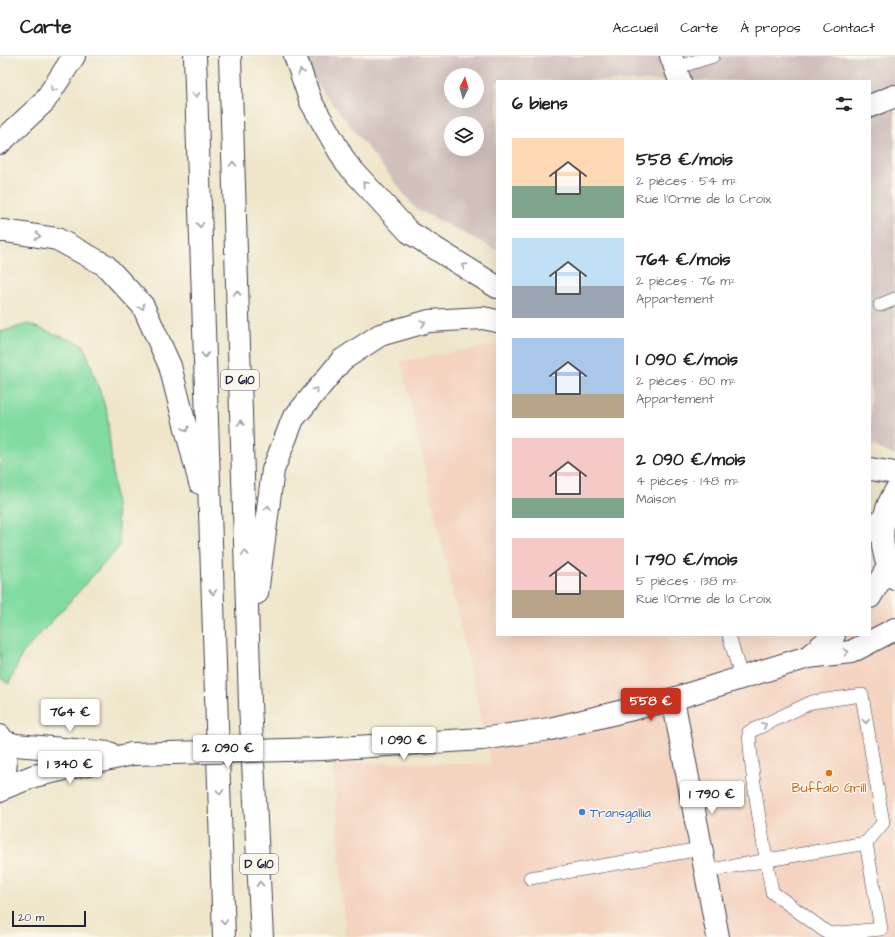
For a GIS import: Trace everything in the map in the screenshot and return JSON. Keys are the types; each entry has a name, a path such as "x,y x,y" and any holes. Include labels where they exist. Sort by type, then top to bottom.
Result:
{"main road":[{"path":"0,143 44,102 74,56"},
{"name":"D 610","path":"195,56 224,937"},
{"name":"D 610","path":"230,56 249,658 262,937"},
{"path":"296,56 311,102 346,163 409,232 496,286"},
{"path":"871,106 895,96"},
{"path":"0,231 5,230 56,239 105,265 143,306 170,366 211,525"},
{"path":"249,658 273,470 292,419 342,360 380,335 429,322 483,318 496,321"},
{"path":"871,469 895,473"},
{"path":"871,596 891,573 876,530 895,492"},
{"path":"1,739 16,746 132,754 323,749 474,739 550,729 673,699 808,656 851,652 895,629"},
{"path":"808,656 833,636"},
{"path":"673,699 718,937"},
{"path":"0,790 6,766 1,739"},
{"path":"0,790 34,776 132,754"}],"lane":[{"path":"675,68 713,56"},
{"path":"880,305 895,299"},
{"path":"729,636 741,677"},
{"path":"705,871 767,860 866,843 883,823 862,695 812,702 749,732 750,755 767,860 772,892 829,934 881,929 866,843"},
{"path":"530,878 701,849"}],"shaded area":[{"path":"295,56 895,56 895,456 871,444 871,80 496,80 496,249 416,209"},
{"path":"496,345 496,636 871,636 871,544 895,567 895,937 345,937 333,762 491,764 401,361"}],"green space":[{"path":"28,324 84,345 107,412 120,546 22,654 9,684 0,678 0,332"}],"place":[{"name":"Buffalo Grill","path":"829,773"},
{"name":"Transgallia","path":"582,812"}]}
